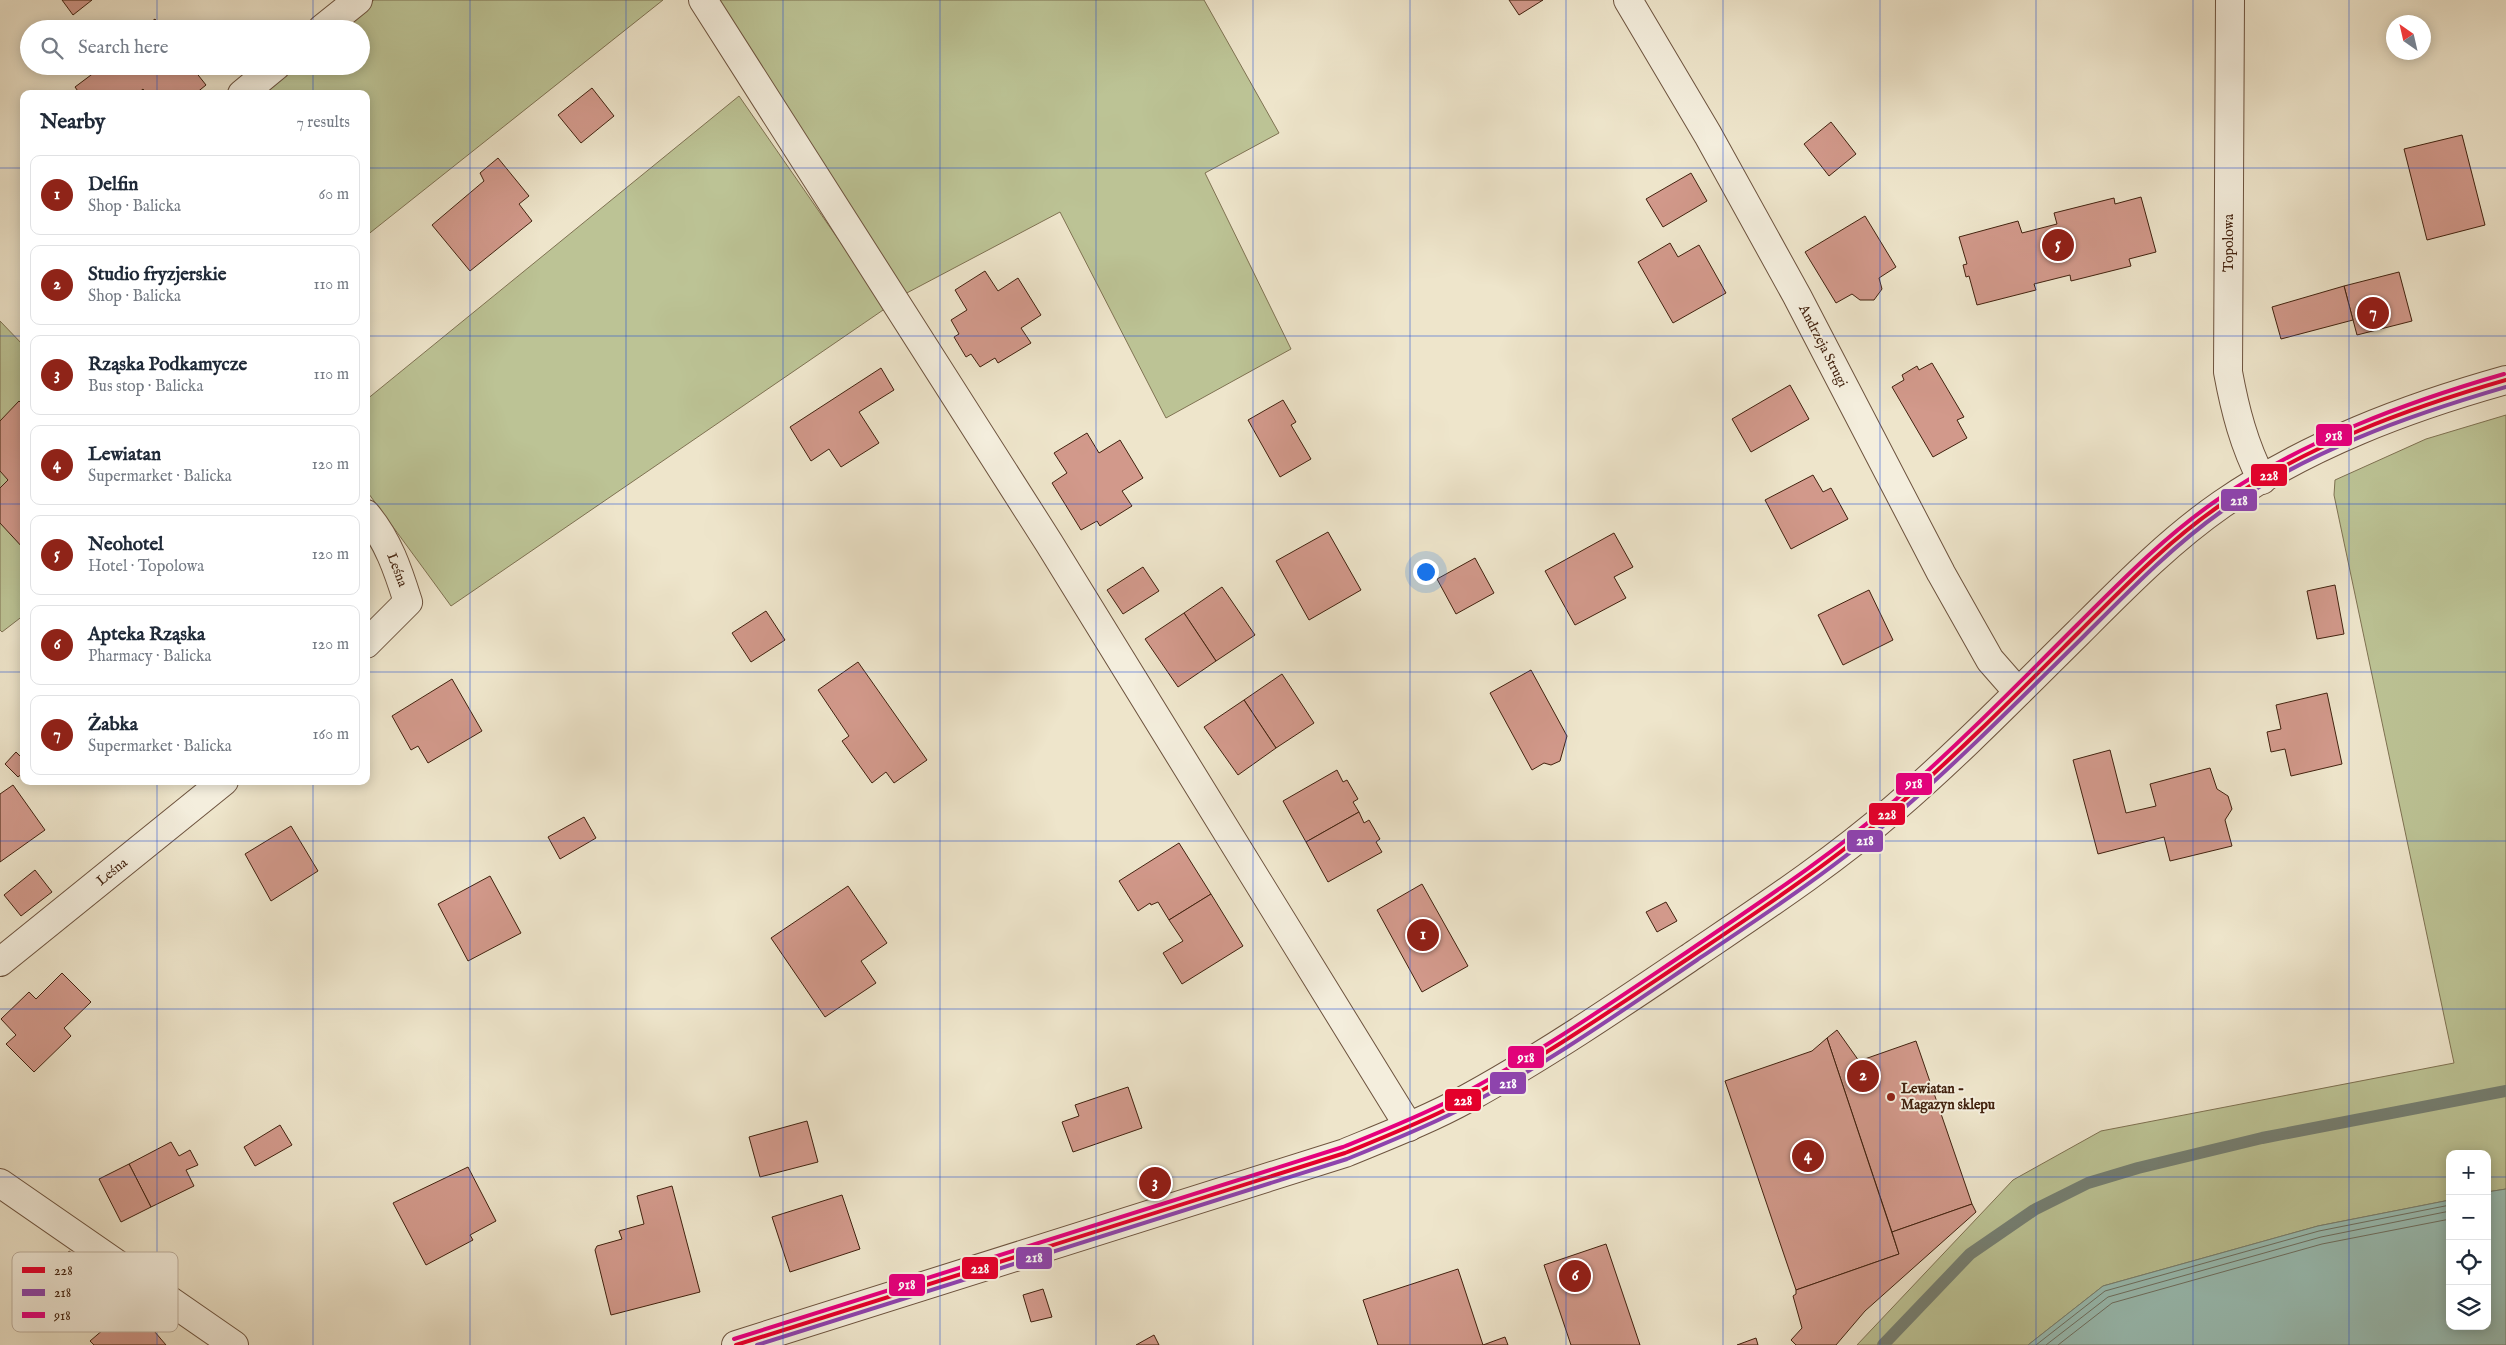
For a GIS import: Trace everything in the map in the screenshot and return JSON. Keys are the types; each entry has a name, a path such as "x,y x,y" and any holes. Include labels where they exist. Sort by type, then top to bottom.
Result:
{"street":[{"path":"333,20 358,0"},
{"path":"703,0 1054,551 1409,1127"},
{"name":"Andrzeja Strugi","path":"1628,0 1708,135 1792,288 1941,573 1990,660 2018,692"},
{"name":"Topolowa","path":"2230,0 2228,372 2236,416 2250,457 2262,480"},
{"path":"247,90 265,75"},
{"path":"736,1345 1345,1153 1409,1127 1465,1100 1517,1070 1629,998 1800,882 1894,809 2018,692 2102,609 2188,530 2221,504 2262,480 2372,423 2506,380"},
{"name":"Leśna","path":"370,518 376,525 396,561 408,602 370,640"},
{"name":"Leśna","path":"0,962 219,785"},
{"path":"0,1183 100,1252"},
{"path":"178,1306 234,1345"}],"green space":[{"path":"374,0 663,0 370,233 370,90 260,90 279,75 370,75 370,20 348,20"},
{"path":"719,0 1204,0 1279,133 1205,173 1291,349 1166,418 1060,212 903,295"},
{"path":"739,96 886,308 451,606 370,495 370,397"},
{"path":"0,321 20,342 20,618 2,632 0,630"},
{"path":"2506,415 2506,1189 2491,1191 2491,1150 2446,1150 2446,1201 2318,1226 2103,1286 2028,1345 1857,1345 2013,1180 2101,1131 2454,1063 2334,495 2335,480 2426,439"}],"water":[{"path":"2506,1189 2506,1345 2028,1345 2103,1286 2318,1226 2446,1201 2446,1330 2491,1330 2491,1191"}],"building":[{"path":"62,0 92,0 73,15"},
{"path":"1509,0 1543,0 1519,15"},
{"path":"91,75 198,75 206,85 200,90 77,90 75,87"},
{"path":"592,88 614,116 581,143 558,115"},
{"path":"1831,122 1856,154 1829,176 1804,144"},
{"path":"2462,135 2485,225 2427,240 2404,149"},
{"path":"498,158 529,196 519,204 532,221 470,271 432,225 484,181 480,173"},
{"path":"1691,173 1707,201 1663,227 1646,199"},
{"path":"2141,197 2156,252 2129,259 2131,266 2071,281 2070,275 2034,284 2036,290 1977,305 1969,276 1966,277 1963,265 1967,264 1959,237 2018,221 2022,233 2057,224 2054,213 2114,198 2115,204"},
{"path":"1865,216 1896,267 1879,278 1882,289 1874,300 1860,300 1852,294 1836,303 1805,252"},
{"path":"1670,243 1678,257 1699,245 1726,293 1673,323 1638,262"},
{"path":"985,271 998,291 1018,278 1041,315 1021,328 1031,343 998,363 995,358 980,367 971,354 966,357 954,337 959,334 951,320 967,310 955,290"},
{"path":"2399,272 2412,321 2357,335 2344,286"},
{"path":"2344,286 2353,320 2281,339 2272,307"},
{"path":"1932,363 1964,417 1957,420 1967,438 1933,457 1892,387 1904,380 1902,375 1917,366 1919,370"},
{"path":"881,368 894,390 859,412 879,443 841,467 829,449 811,461 790,427"},
{"path":"1790,385 1809,419 1751,452 1732,419"},
{"path":"1283,400 1296,422 1291,425 1311,459 1280,477 1248,420"},
{"path":"20,402 20,545 0,523 0,488 8,480 0,471 0,421"},
{"path":"1087,433 1099,453 1120,440 1143,478 1122,491 1132,506 1100,526 1097,521 1081,530 1052,483 1067,473 1054,453"},
{"path":"1813,475 1823,492 1831,488 1848,519 1791,549 1765,500"},
{"path":"1328,532 1361,590 1309,620 1276,561"},
{"path":"1614,533 1633,567 1614,577 1626,598 1575,625 1545,571"},
{"path":"1475,558 1494,593 1456,614 1437,579"},
{"path":"1143,567 1159,591 1123,614 1107,590"},
{"path":"2335,585 2344,634 2317,639 2307,591"},
{"path":"1222,587 1255,635 1216,661 1184,613"},
{"path":"1869,590 1893,640 1843,665 1818,615"},
{"path":"766,611 785,640 751,662 732,633"},
{"path":"1184,613 1216,661 1178,687 1145,639"},
{"path":"858,662 927,760 894,783 886,772 872,783 842,741 849,736 818,690"},
{"path":"1531,670 1567,736 1560,761 1551,765 1544,763 1532,770 1490,693"},
{"path":"1282,674 1314,723 1276,748 1244,700"},
{"path":"452,679 482,731 428,763 418,746 411,750 392,716"},
{"path":"2327,693 2342,764 2291,776 2285,749 2271,752 2267,732 2281,729 2276,705"},
{"path":"1244,700 1276,748 1238,775 1204,727"},
{"path":"2110,750 2126,813 2156,806 2150,784 2210,768 2217,789 2228,796 2232,809 2225,820 2232,846 2170,861 2164,837 2098,854 2073,760"},
{"path":"16,752 20,756 20,775 18,777 5,764"},
{"path":"1337,770 1343,782 1347,780 1358,799 1353,802 1359,812 1306,842 1283,801"},
{"path":"13,785 45,830 0,862 0,794"},
{"path":"1359,812 1364,823 1369,820 1380,839 1376,842 1382,852 1328,882 1306,842"},
{"path":"584,817 596,838 560,859 548,837"},
{"path":"291,826 318,871 271,901 245,854"},
{"path":"1179,843 1211,894 1169,920 1158,902 1151,905 1150,903 1138,911 1119,881"},
{"path":"35,870 52,892 21,916 4,895"},
{"path":"490,876 521,933 468,961 438,904"},
{"path":"1422,884 1468,966 1422,992 1377,910"},
{"path":"848,886 887,943 861,961 876,983 825,1017 771,938"},
{"path":"1211,894 1243,946 1182,984 1163,953 1183,941 1169,920"},
{"path":"1666,902 1677,921 1657,932 1646,912"},
{"path":"62,973 91,1002 64,1028 71,1036 34,1072 6,1044 16,1035 1,1019 29,992 36,999"},
{"name":"Lewiatan - Magazyn sklepu","path":"1837,1030 1859,1061 1916,1041 1972,1204 1892,1232 1827,1038"},
{"path":"1827,1038 1899,1254 1796,1290 1725,1081 1812,1051"},
{"path":"1128,1087 1142,1128 1073,1152 1062,1122 1079,1116 1075,1105"},
{"path":"807,1121 818,1162 760,1177 749,1137"},
{"path":"280,1125 292,1145 255,1166 244,1147"},
{"path":"171,1142 179,1156 190,1150 198,1165 186,1170 194,1186 151,1207 129,1164"},
{"path":"129,1164 151,1207 121,1222 99,1179"},
{"path":"468,1167 496,1221 470,1235 473,1240 426,1265 393,1203"},
{"path":"672,1186 700,1292 611,1315 595,1250 597,1246 622,1239 619,1231 644,1224 637,1196"},
{"path":"842,1195 860,1249 790,1272 772,1217"},
{"path":"1972,1204 1976,1212 1865,1311 1836,1345 1796,1345 1791,1340 1802,1328 1793,1296 1796,1294 1796,1290 1899,1254 1892,1232"},
{"path":"1606,1244 1640,1345 1571,1345 1544,1265"},
{"path":"1458,1269 1483,1345 1378,1345 1363,1300"},
{"path":"1043,1289 1052,1317 1031,1322 1023,1295"},
{"path":"100,1332 155,1332 166,1345 94,1345 90,1341"},
{"path":"1154,1335 1159,1345 1136,1345"},
{"path":"1505,1337 1508,1345 1483,1345"},
{"path":"1756,1338 1758,1345 1737,1345"}],"waterway":[{"path":"1883,1345 1970,1254 2034,1210 2088,1183 2138,1168 2262,1138 2506,1091"}],"transit line":[{"name":"918","path":"734,1339 1343,1147 1453,1099 1513,1065 1572,1028 1687,952 1844,842 1893,802 1964,737 2146,558 2200,512 2220,498 2253,477 2322,440 2393,410 2504,374"},
{"name":"228","path":"736,1345 1345,1153 1455,1105 1515,1071 1632,996 1795,886 1846,848 1895,808 1966,744 2148,565 2202,518 2222,504 2255,483 2323,446 2395,416 2506,380"},
{"name":"218","path":"757,1345 1347,1159 1457,1111 1519,1077 1609,1020 1776,907 1878,831 1948,769 2149,572 2184,540 2222,511 2289,470 2359,437 2432,410 2506,387"}],"place":[{"name":"Neohotel","path":"2058,245"},
{"name":"Żabka","path":"2373,313"},
{"name":"Delfin","path":"1423,935"},
{"name":"Studio fryzjerskie","path":"1863,1076"},
{"name":"Lewiatan - Magazyn sklepu","path":"1891,1097"},
{"name":"Lewiatan","path":"1808,1156"},
{"name":"Rząska Podkamycze","path":"1155,1183"},
{"name":"Apteka Rząska","path":"1575,1276"}]}
